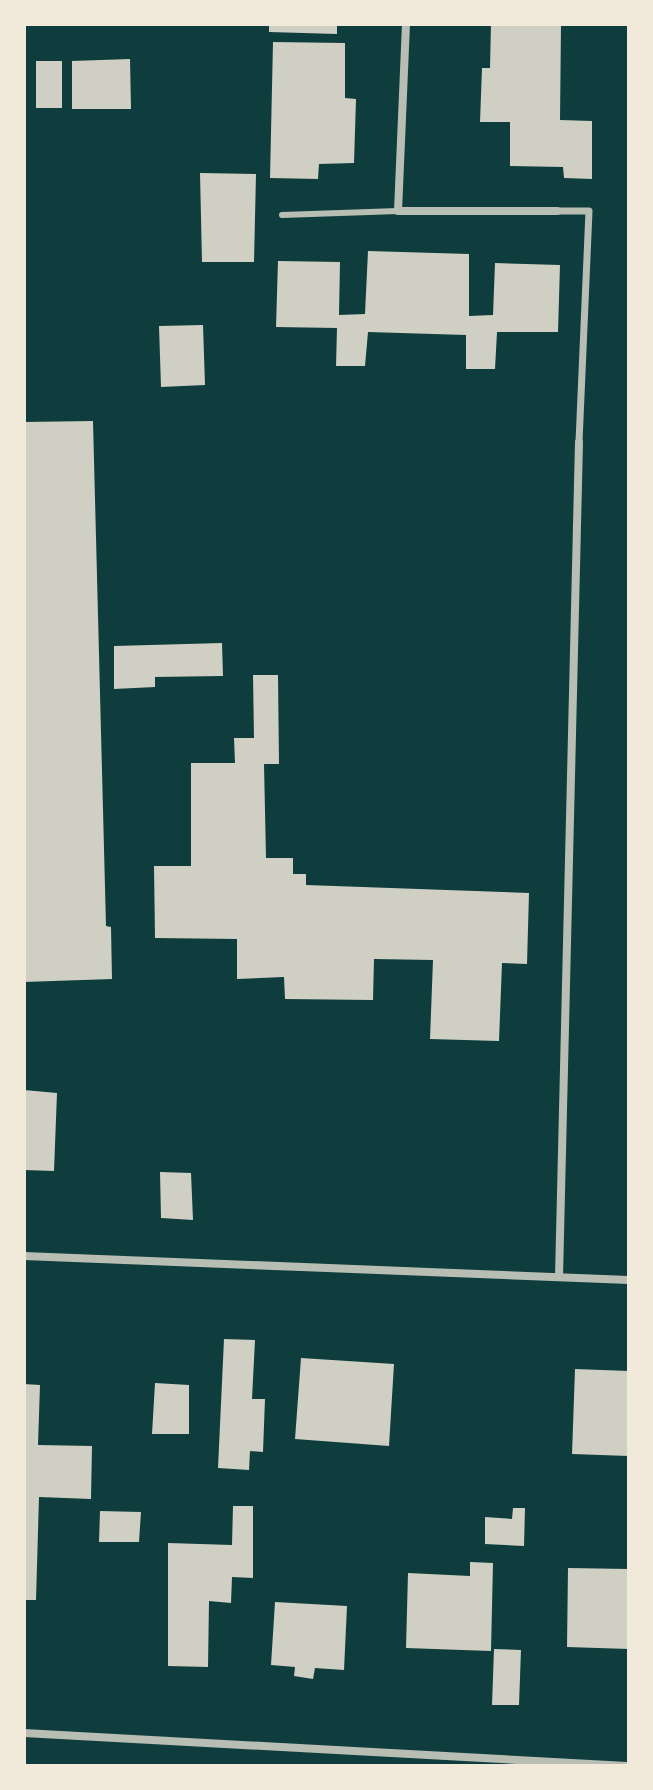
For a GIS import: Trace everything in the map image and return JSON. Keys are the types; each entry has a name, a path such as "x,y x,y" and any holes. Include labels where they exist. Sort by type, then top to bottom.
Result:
{"street":[{"path":"406,24 398,211 589,211 579,442 559,1277"},
{"path":"24,1256 629,1280"},
{"path":"24,1733 627,1766"}],"lane":[{"path":"282,215 398,211"}],"building":[{"path":"269,24 337,24 337,34 269,32"},
{"path":"491,24 561,24 560,120 592,121 592,179 564,178 563,167 510,166 510,122 480,122 482,68 490,68"},
{"path":"273,42 345,43 345,98 356,99 354,163 319,164 318,179 270,178"},
{"path":"130,59 131,109 72,109 72,61"},
{"path":"36,61 62,61 62,108 36,108"},
{"path":"200,173 256,174 254,262 202,262"},
{"path":"368,251 469,254 469,316 493,315 495,263 560,265 558,332 497,332 495,369 466,369 466,335 368,332 365,366 336,366 337,328 276,327 278,261 340,262 339,315 365,314"},
{"path":"203,325 205,385 161,387 159,326"},
{"path":"93,421 106,926 111,927 112,979 24,982 24,422"},
{"path":"222,643 223,676 155,677 155,687 114,689 114,646"},
{"path":"253,675 278,675 279,764 264,764 266,858 293,858 293,874 306,874 306,885 529,893 527,964 502,963 499,1041 430,1039 433,960 374,959 373,1000 285,999 284,977 237,979 237,939 155,938 154,866 191,866 191,763 235,763 234,738 254,738"},
{"path":"24,1090 57,1093 54,1171 24,1170"},
{"path":"160,1172 191,1173 193,1220 161,1218"},
{"path":"224,1339 255,1340 252,1399 265,1399 263,1452 250,1451 249,1470 218,1468"},
{"path":"301,1358 394,1364 389,1446 295,1439"},
{"path":"575,1369 629,1371 629,1456 572,1454"},
{"path":"155,1383 189,1385 189,1434 152,1434"},
{"path":"24,1384 40,1385 38,1445 92,1446 91,1499 39,1497 36,1600 24,1600"},
{"path":"233,1506 253,1506 253,1578 232,1577 231,1603 209,1601 208,1667 168,1666 168,1543 232,1545"},
{"path":"513,1508 525,1508 524,1546 485,1544 485,1517 512,1519"},
{"path":"100,1511 141,1512 139,1542 99,1542"},
{"path":"470,1562 493,1563 491,1651 406,1648 408,1573 470,1576"},
{"path":"568,1568 629,1569 629,1649 567,1647"},
{"path":"275,1602 347,1606 344,1670 315,1668 313,1679 294,1676 295,1667 271,1665"},
{"path":"494,1649 521,1650 519,1705 492,1705"}]}
